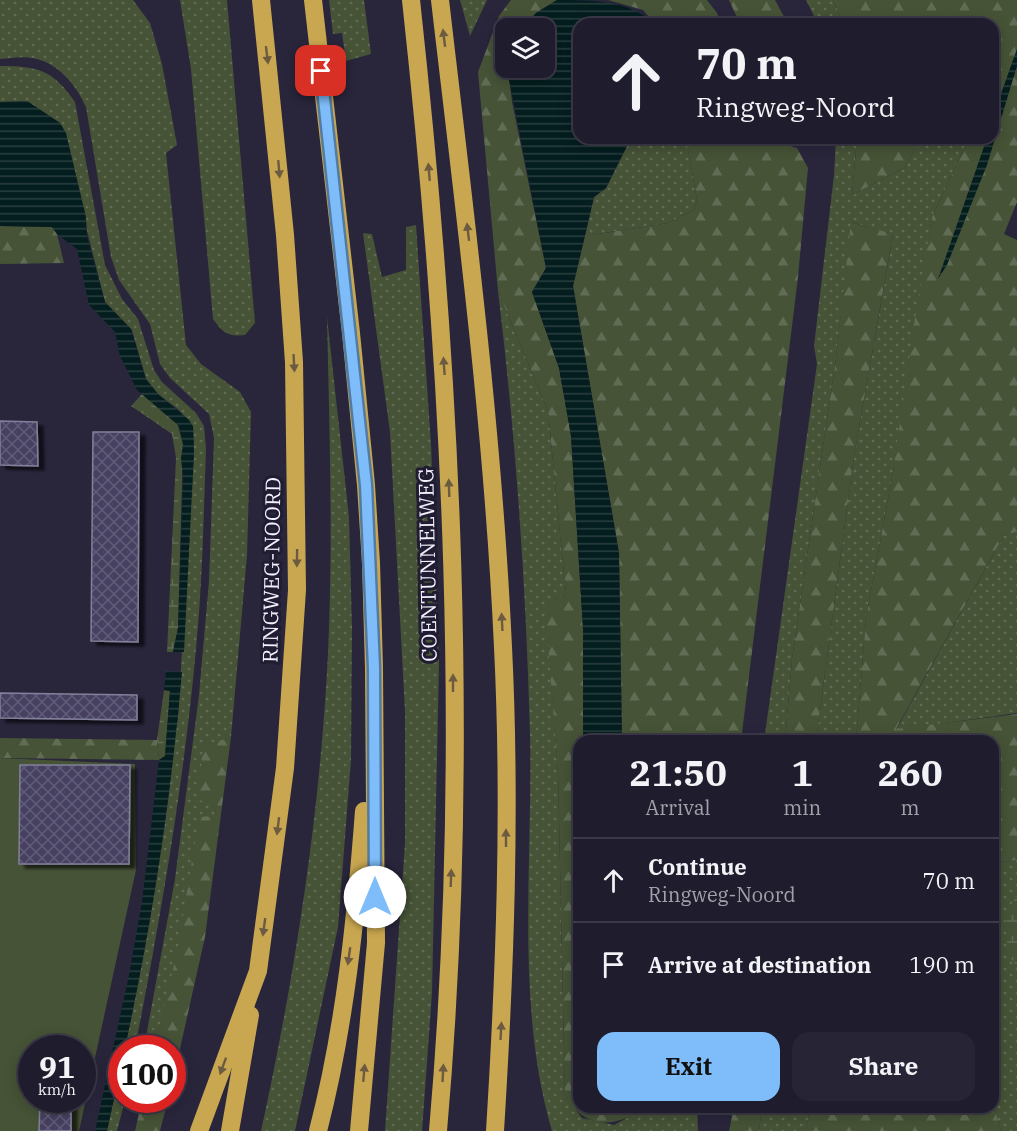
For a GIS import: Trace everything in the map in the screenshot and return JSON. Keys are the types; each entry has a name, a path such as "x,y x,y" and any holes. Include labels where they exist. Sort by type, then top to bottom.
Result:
{"highway":[{"name":"RINGWEG-NOORD","path":"199,1131 258,971 277,837 288,729 297,590 298,496 294,362 286,246 261,0"},
{"path":"313,0 366,485 374,668 376,943 359,1131"},
{"name":"COENTUNNELWEG","path":"411,0 436,257 447,425 452,565 452,823 448,976 438,1131"},
{"path":"440,0 475,290 493,474 504,648 507,747 506,939 495,1131"},
{"path":"318,1131 344,999 358,891 374,668"},
{"path":"230,1131 258,971"}],"green space":[{"path":"0,0 133,0 150,23 162,64 177,145 166,153 186,345 201,364 240,392 251,412 247,555 231,737 203,747 216,809 157,1035 146,1035 175,879 199,695 209,581 214,438 209,414 170,378 160,364 150,324 119,280 111,257 86,107 77,91 59,70 42,61 29,57 0,59"},
{"path":"180,0 227,0 255,323 245,335 226,333 213,319 191,69"},
{"path":"329,0 364,0 371,54 346,61 342,33 333,34"},
{"path":"460,0 487,0 470,36"},
{"path":"511,0 557,0 532,18 498,18"},
{"path":"608,0 707,0 719,18 650,18 643,10"},
{"path":"729,0 775,0 785,18 737,18"},
{"path":"806,0 833,0 841,18 815,18"},
{"path":"833,0 1017,0 1017,202 1004,234 1017,240 1017,532 1004,535 896,729 1017,714 1017,860 999,863 999,735 856,735 866,618 893,472 932,217 966,144 999,144 999,18 841,18"},
{"path":"495,27 495,78 509,78 546,268 532,292 559,368 571,436 583,629 583,735 573,735 573,1107 565,1095 558,774 545,604 566,594 548,411 498,291 478,72"},
{"path":"0,66 25,67 44,72 59,83 75,102 105,265 122,299 138,319 154,370 162,382 196,413 204,426 206,449 202,572 194,668 165,886 137,1035 127,1035 178,717 194,452 193,427 179,410 158,394 146,379 132,330 105,302 60,123 27,101 0,102"},
{"path":"628,144 687,144 697,200 694,210 668,223 585,236 594,197 606,188"},
{"path":"687,144 783,144 797,148 808,168 798,277 742,735 622,735 619,553 573,286 585,236 668,223 694,210 697,200"},
{"path":"836,144 856,144 852,195 904,168 918,144 966,144 932,217 893,472 866,618 856,735 817,735 854,456 893,235 852,222 836,358 792,659 786,735 765,735 817,364 814,346"},
{"path":"856,144 918,144 904,168 852,195"},
{"path":"851,222 893,234 854,456 817,735 786,735 792,659 836,358"},
{"path":"416,225 431,444 439,662 432,993 422,1131 385,1131 405,843 405,711 390,432 363,233 372,234 382,277 406,270 406,227"},
{"path":"0,226 52,227 57,234 64,263 0,264"},
{"path":"498,291 548,411 566,594 546,604 558,774 565,1095 573,1106 573,1113 578,1113 582,1118 614,1125 636,1113 697,1113 698,1131 552,1131 533,1034 528,934 530,734 526,623 515,457"},
{"path":"327,317 349,517 352,627 351,760 338,927 295,1131 261,1131 299,931 313,830 323,729 330,575"},
{"path":"142,394 177,423 183,444 178,628 173,652 167,652 176,458 172,434 131,406"},
{"path":"1017,532 1017,713 896,730 1004,535"},
{"path":"164,690 170,691 165,756 159,760 157,740"},
{"path":"231,737 205,937 183,1035 157,1035 177,953 199,817 214,816 216,809 198,799 203,746"},
{"path":"0,738 157,740 159,760 0,758"},
{"path":"0,758 135,764 136,870 96,1053 96,1035 18,1035 18,1113 83,1113 79,1131 0,1131"},
{"path":"1017,860 1017,1131 1001,1131 996,1113 999,1113 999,863"},
{"path":"1017,896 1017,966 1008,955 1005,913"},
{"path":"111,1113 122,1113 117,1131 107,1131"},
{"path":"139,1113 165,1113 160,1131 135,1131"},
{"path":"580,1113 637,1113 612,1122 591,1120"},
{"path":"733,1113 761,1113 759,1131 729,1131"},
{"path":"761,1113 809,1113 806,1131 759,1131"},
{"path":"809,1113 996,1113 1001,1131 806,1131"}],"shaded area":[{"path":"557,0 584,0 622,6 648,18 573,18 573,144 628,144 606,188 594,197 573,286 619,553 622,735 583,735 583,629 571,436 559,368 532,292 546,268 509,78 555,78 555,18 532,18"},
{"path":"1017,49 1017,66 999,125 999,99"},
{"path":"27,101 60,123 66,133 86,217 87,236 105,302 131,329 146,379 158,394 193,426 194,452 184,652 173,652 178,628 183,478 181,458 183,444 179,426 137,390 120,356 115,332 89,305 77,249 57,234 52,227 0,226 0,102"},
{"path":"985,144 993,144 947,265 938,279"},
{"path":"166,671 182,672 172,767 152,908 128,1035 116,1035 142,902 159,760 165,756 170,691 164,690"},
{"path":"108,1071 108,1113 111,1113 107,1131 95,1131"}],"building":[{"path":"0,421 37,422 38,466 0,465"},
{"path":"93,432 139,432 138,642 91,641"},
{"path":"0,693 137,695 137,720 0,718"},
{"path":"20,765 130,765 129,864 19,864"},
{"path":"40,1113 71,1113 71,1131 39,1131"}],"route":[{"path":"321,71 366,485 374,668 375,897"}]}
